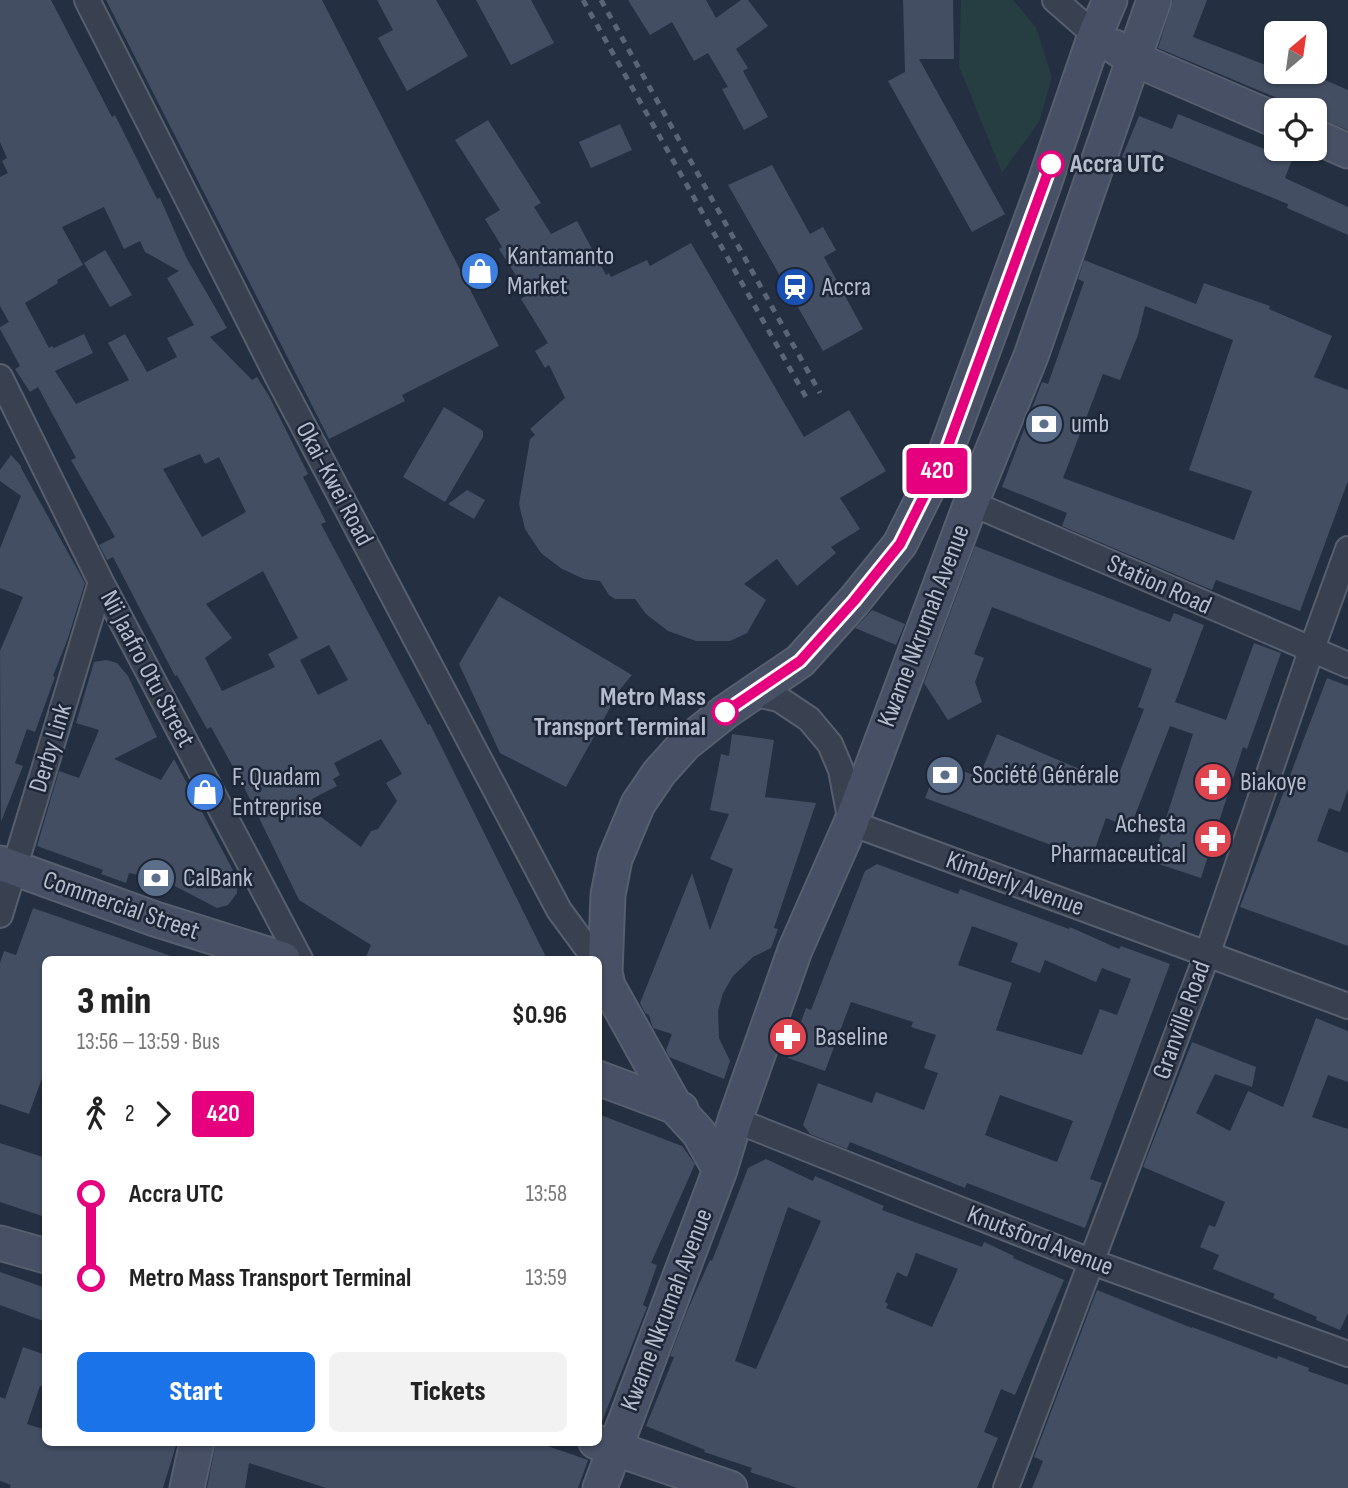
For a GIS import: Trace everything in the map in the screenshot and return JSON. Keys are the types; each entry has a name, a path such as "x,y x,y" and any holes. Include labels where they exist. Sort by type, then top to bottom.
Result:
{"main road":[{"name":"Kwame Nkrumah Avenue","path":"602,966 608,895 615,859 638,804 659,773 685,744 751,693 800,661 900,544 945,454 1042,190 1095,34 1110,0"},
{"name":"Kwame Nkrumah Avenue","path":"600,1488 605,1445 720,1171 735,1120 795,950 851,822 971,503 1031,356 1154,0"},
{"path":"1095,34 1132,58 1264,115"},
{"path":"1327,141 1348,150"},
{"name":"Commercial Street","path":"8,866 155,919 273,956"},
{"path":"602,980 676,1108 699,1133 720,1171"},
{"path":"602,1080 676,1108 735,1120"},
{"path":"0,1243 42,1255"},
{"path":"605,1445 730,1488"},
{"path":"187,1488 196,1446"}],"street":[{"name":"Okai-Kwei Road","path":"87,0 277,376 552,898 588,956"},
{"path":"1055,0 1095,34"},
{"name":"Nii Jaafro Otu Street","path":"0,377 101,582 298,956"},
{"name":"Station Road","path":"971,503 1348,665"},
{"name":"Granville Road","path":"1006,1488 1207,955 1348,549"},
{"name":"Derby Link","path":"0,915 8,866 101,582"},
{"path":"751,693 779,699 809,719 830,744 841,770 851,822"},
{"name":"Kimberly Avenue","path":"851,822 1348,1006"},
{"name":"Knutsford Avenue","path":"735,1120 1092,1262 1348,1354"}],"green space":[{"path":"961,0 1013,0 1036,27 1052,77 1039,122 1002,173 959,66"}],"building":[{"path":"0,0 51,0 112,117 115,115 157,199 160,198 186,257 227,328 210,337 252,380 257,377 269,396 308,474 303,477 326,522 321,524 428,725 430,724 546,956 366,956 371,945 299,900 243,785 211,727 207,729 177,675 175,676 113,557 107,560 99,545 115,537 71,460 76,458 38,387 30,392 15,369 20,366 0,329 9,322 0,306 0,177 8,173 2,161 7,158 0,142","holes":["104,207 124,249 140,241 145,252 179,271 167,278 194,325 167,338 177,357 147,372 125,334 108,343 129,380 76,404 55,371 93,353 84,334 49,348 25,303 83,265 62,227","200,454 205,464 219,457 246,512 202,537 163,469","263,571 298,638 268,654 275,667 222,691 205,658 232,638 206,604","329,645 348,680 318,695 300,660","381,739 402,774 386,783 397,801 378,829 371,831 361,847 321,817 312,799 337,786 333,779 340,775 334,763"]},
{"path":"106,0 322,0 499,346 402,395 405,401 329,439"},
{"path":"377,0 436,0 468,56 407,91 378,38 393,30"},
{"path":"476,0 531,0 554,43 511,65"},
{"path":"628,0 706,0 716,18 741,0 748,0 768,26 736,49 748,68 743,71 768,117 744,130 722,89 728,87 708,53 694,61 672,22 650,35"},
{"path":"903,0 953,0 954,59 919,59 1005,214 972,232 888,81 905,72"},
{"path":"1173,0 1207,0 1193,37 1264,64 1264,84 1327,84 1327,81 1348,90 1348,130 1327,122 1327,98 1277,98 1158,48"},
{"path":"1178,114 1264,149 1264,161 1292,161 1285,178 1348,207 1348,235 1287,208 1288,204 1153,150 1146,167 1122,157 1139,116 1172,129"},
{"path":"488,120 541,203 534,207 551,234 577,221 606,275 609,273 611,277 647,260 650,266 691,243 804,437 849,410 886,471 840,498 860,529 831,547 836,553 797,586 777,559 744,584 766,600 747,633 730,641 696,641 668,631 646,614 635,599 615,599 600,581 584,579 562,569 541,553 525,529 519,504 530,439 535,435 530,429 565,398 549,365 545,368 535,351 548,343 521,299 528,294 499,249 502,247 485,219 500,210 455,140"},
{"path":"620,124 632,150 591,168 579,142"},
{"path":"772,165 810,234 823,227 836,250 824,257 863,329 823,351 728,185"},
{"path":"105,250 132,295 110,307 84,263"},
{"path":"1084,260 1196,304 1204,283 1270,306 1269,309 1332,336 1314,377 1348,390 1348,481 1300,611 1216,580 1212,590 1062,526 1067,513 1002,487 1042,382 1048,384 1084,282 1078,279","holes":["1145,306 1233,340 1189,470 1252,491 1234,540 1063,478 1103,374 1120,380 1138,335"]},
{"path":"444,407 483,431 483,437 445,502 403,477"},
{"path":"11,455 21,466 85,583 35,732 27,729 15,763 23,766 1,822 0,651 23,597 0,588 0,548 21,496 0,481 0,470"},
{"path":"467,490 485,500 474,519 448,504"},
{"path":"975,546 1170,622 1174,613 1204,625 1175,702 1226,720 1254,643 1281,653 1247,749 1243,747 1201,878 1152,862 1193,734 1170,726 1130,828 1106,818 1091,860 925,798 939,762 979,777 997,734 1115,784 1144,709 1138,707 1152,669 992,607 974,654 984,658 975,682 982,702 948,720 924,683"},
{"path":"499,596 632,675 621,688 566,787 500,753 459,664"},
{"path":"872,610 905,624 896,645 855,628"},
{"path":"106,660 117,663 128,676 157,737 114,759 161,780 174,759 236,876 237,893 228,905 217,908 165,881 129,873 126,883 101,874 103,870 37,846 59,771 79,778 99,730 76,723 94,662"},
{"path":"1327,678 1348,686 1348,789 1340,812 1329,808 1317,841 1348,853 1348,946 1240,907"},
{"path":"732,734 774,740 765,797 816,803 774,928 778,929 771,948 753,957 733,976 723,993 718,1011 719,1038 730,1061 724,1079 669,1057 666,1050 672,1034 653,1028 649,1015 640,1003 692,873 710,930 733,869 710,859 729,814 710,810 721,754 729,756"},
{"path":"877,864 958,894 960,889 1069,929 1070,927 1119,949 1121,946 1170,964 1090,1179 1102,1183 1085,1228 967,1183 965,1188 850,1142 847,1149 810,1134 803,1125 818,1083 872,1103 876,1092 924,1110 938,1073 924,1068 936,1035 911,1027 913,1022 851,1002 825,1071 788,1058 806,1008 811,1010 865,871","holes":["972,926 1018,943 1011,962 1040,973 1045,960 1096,982 1102,968 1131,979 1117,1015 1100,1009 1082,1055 996,1030 1012,983 958,965","1000,1095 1073,1121 1057,1162 985,1135"]},
{"path":"33,908 171,956 42,956 42,1078 29,1114 0,1104 0,963 4,951 16,955"},
{"path":"1316,1018 1348,1031 1348,1082 1328,1075 1312,1117 1348,1129 1348,1313 1340,1330 1273,1298 1275,1294 1213,1269 1219,1255 1200,1247 1209,1225 1215,1227 1225,1202 1143,1167 1192,1042 1256,1067 1252,1087 1215,1074 1196,1113 1230,1131 1248,1091 1283,1107"},
{"path":"602,1116 682,1146 695,1164 651,1263 657,1265 643,1305 647,1307 602,1421"},
{"path":"0,1143 42,1157 42,1216 0,1202"},
{"path":"766,1159 813,1181 815,1176 884,1206 882,1210 982,1247 984,1242 1064,1280 1015,1395 1001,1389 984,1432 998,1438 977,1488 797,1488 750,1472 752,1468 704,1452 705,1450 646,1426 674,1357 670,1356 688,1309 710,1260 712,1261 748,1168","holes":["788,1207 821,1221 756,1369 735,1361","916,1253 958,1269 932,1327 886,1308 888,1304 885,1302 897,1272 907,1277"]},
{"path":"0,1272 42,1287 42,1321 0,1305"},
{"path":"1097,1290 1277,1359 1278,1356 1309,1368 1308,1371 1348,1385 1348,1488 1032,1488 1043,1461 1034,1457"},
{"path":"23,1347 42,1354 42,1387 40,1386 27,1424 42,1429 42,1446 176,1446 163,1488 10,1488 11,1485 0,1481 0,1397 5,1399"},
{"path":"215,1446 548,1446 588,1460 578,1488 326,1488 249,1463 245,1488 207,1488"}],"railway":[{"path":"583,0 807,399"},
{"path":"601,0 820,393"}],"bus line":[{"name":"420","path":"725,712 800,661 900,544 945,454 1051,164"}],"place":[{"name":"Accra UTC","path":"1051,164"},
{"name":"Kantamanto Market","path":"480,271"},
{"name":"Accra","path":"795,287"},
{"name":"umb","path":"1044,424"},
{"name":"Metro Mass Transport Terminal","path":"725,712"},
{"name":"Société Générale","path":"945,775"},
{"name":"Biakoye","path":"1213,782"},
{"name":"F. Quadam Entreprise","path":"205,792"},
{"name":"Achesta Pharmaceutical","path":"1213,839"},
{"name":"CalBank","path":"156,878"},
{"name":"Baseline","path":"788,1037"}]}
